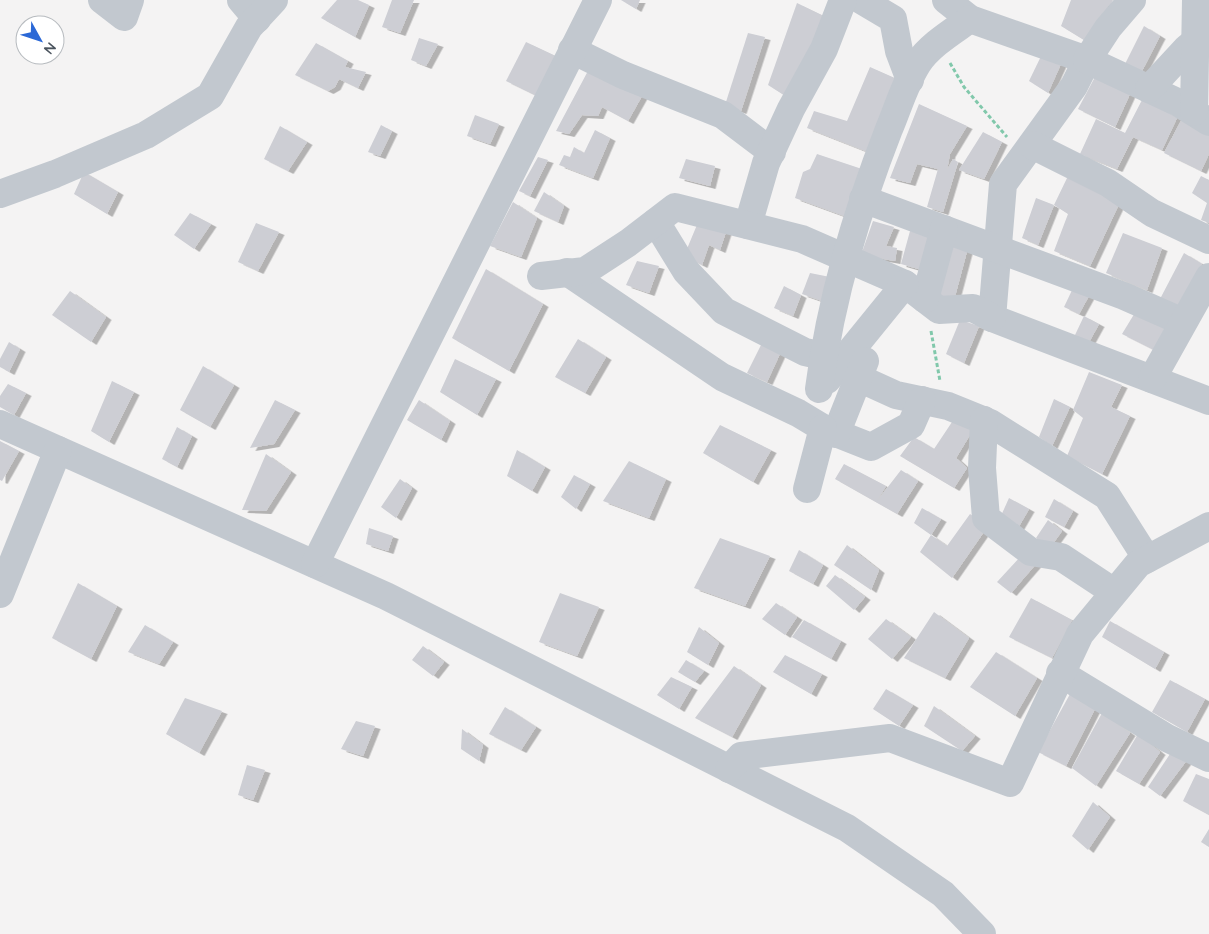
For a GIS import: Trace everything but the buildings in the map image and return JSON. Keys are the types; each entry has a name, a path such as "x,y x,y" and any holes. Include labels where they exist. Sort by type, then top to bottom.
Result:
{"street":[{"path":"102,0 124,17 130,0"},
{"path":"315,564 598,0"},
{"path":"748,225 772,152 824,49 842,0"},
{"path":"862,0 893,20 899,51 910,80"},
{"path":"946,0 970,19 1087,60 1149,89 1202,117 1201,37 1196,0"},
{"path":"992,318 1003,184 1074,86 1087,60 1108,28 1132,0"},
{"path":"0,194 55,174 146,135 210,96 263,4"},
{"path":"807,489 829,431 840,367 846,258 863,200 918,63 937,44 970,19"},
{"path":"1149,89 1201,37"},
{"path":"572,50 623,75 723,115 772,152"},
{"path":"1032,145 1108,183 1152,213 1209,240"},
{"path":"863,200 1124,296 1183,322"},
{"path":"541,276 585,271 675,207 802,239 915,292 939,310 973,308 992,318 1209,401"},
{"path":"656,222 686,271 724,311 805,352 896,394 954,408 984,420 1107,496 1147,559"},
{"path":"798,413 840,367 877,318 915,292 944,229"},
{"path":"567,272 722,377 798,413 829,431 871,447 911,425 922,400"},
{"path":"1152,379 1209,277"},
{"path":"984,420 982,468 986,518 1031,552 1061,557 1114,592"},
{"path":"0,424 386,596 847,828 943,894 982,934"},
{"path":"0,594 58,450"},
{"path":"730,769 741,756 890,738 1010,783 1060,673 1080,634 1138,564 1209,526"},
{"path":"1060,673 1167,738 1209,758"}],"path":[{"path":"937,44 964,87 984,112 1008,137 1032,145"},
{"path":"915,292 941,384 954,408"}]}
